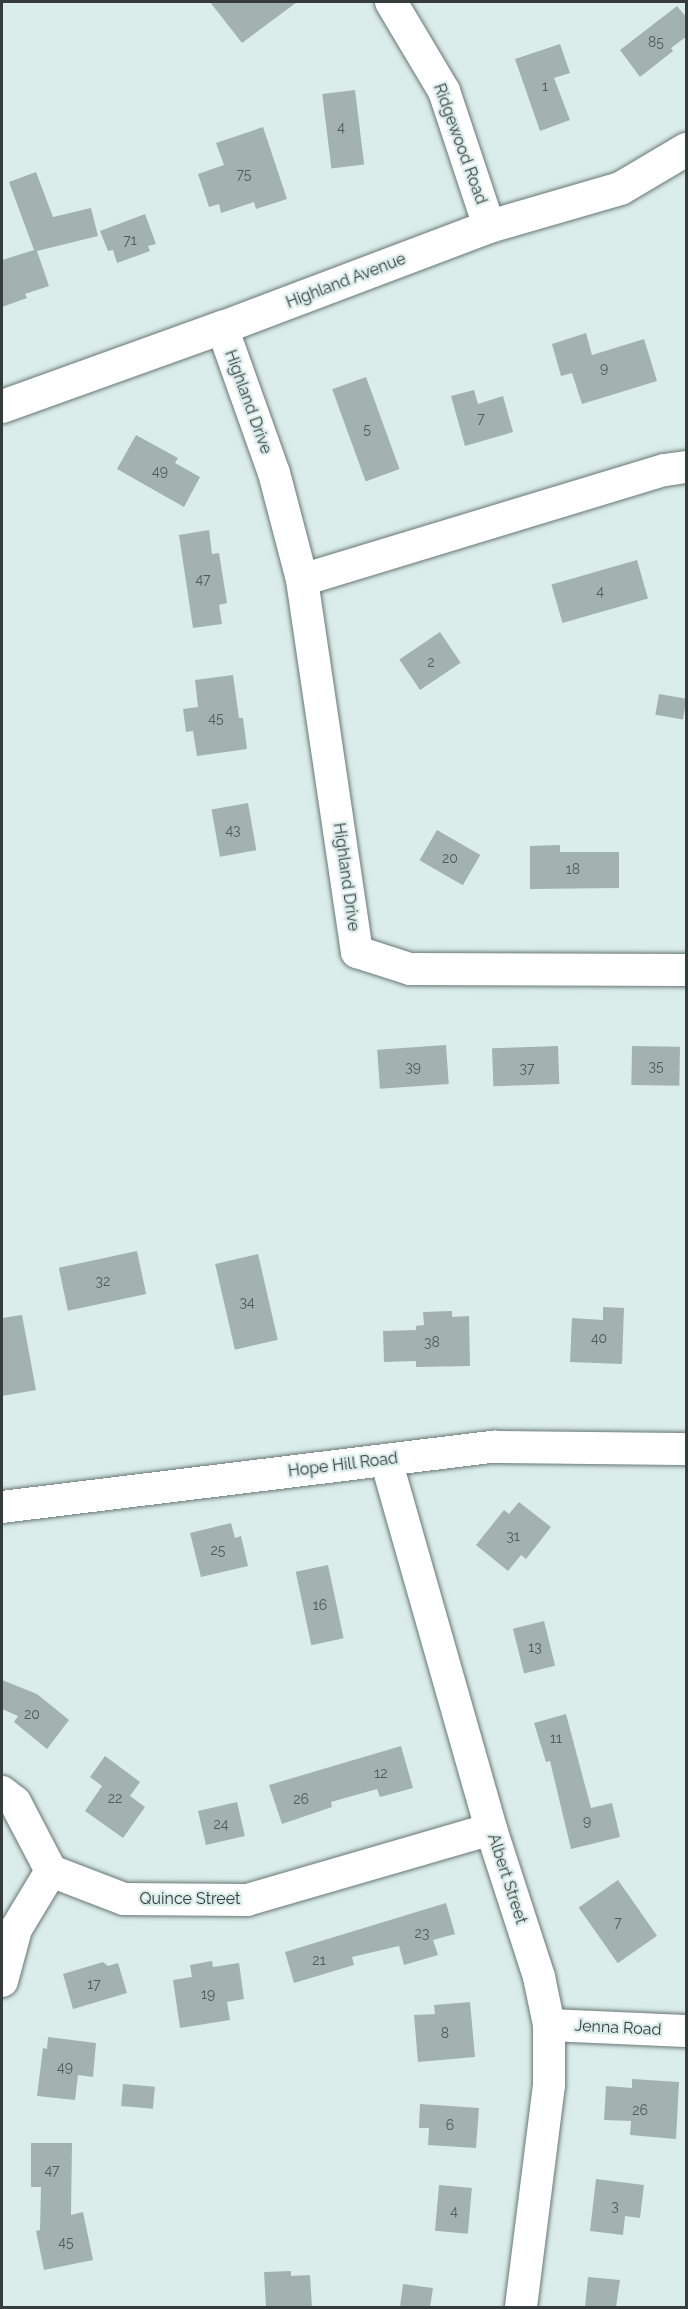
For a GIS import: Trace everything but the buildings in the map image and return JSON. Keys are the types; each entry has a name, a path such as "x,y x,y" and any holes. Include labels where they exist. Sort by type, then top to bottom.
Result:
{"street":[{"name":"Ridgewood Road","path":"392,2 444,91 489,226"},
{"name":"Highland Avenue","path":"2,406 222,327 489,226 620,188 687,149"},
{"name":"Highland Drive","path":"222,327 274,473 302,580 357,952 410,969 687,970"},
{"path":"302,580 664,470 687,466"},
{"name":"Hope Hill Road","path":"2,1507 494,1447 687,1449"},
{"name":"Albert Street","path":"386,1460 491,1829 539,1977 549,2025 549,2085 521,2307"},
{"path":"2,1792 15,1802 51,1871 16,1929 2,1982"},
{"name":"Quince Street","path":"51,1871 124,1899 247,1900 491,1829"},
{"name":"Jenna Road","path":"549,2025 687,2031"}]}
